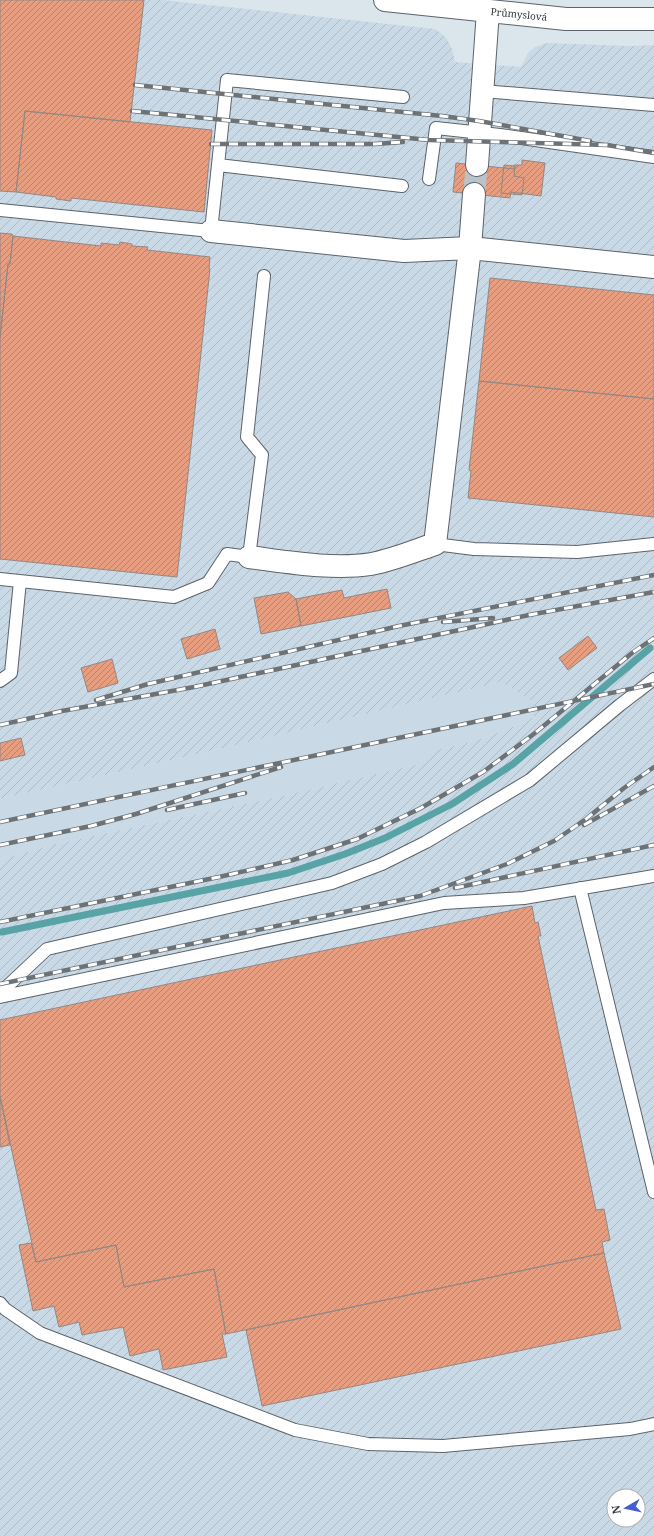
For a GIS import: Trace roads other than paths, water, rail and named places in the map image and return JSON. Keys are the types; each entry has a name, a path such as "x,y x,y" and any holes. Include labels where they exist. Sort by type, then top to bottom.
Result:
{"street":[{"name":"Průmyslová","path":"385,0 488,11 566,9 654,18"},
{"path":"477,165 488,11"},
{"path":"249,557 345,566 370,564 400,557 435,544 470,248 474,194"},
{"path":"211,231 404,251 470,248 654,267"}],"lane":[{"path":"0,210 211,231 227,80 403,97"},
{"path":"482,91 654,105"},
{"path":"429,179 436,128 654,157"},
{"path":"218,165 402,186"},
{"path":"0,579 174,597 208,583 227,554 249,557 262,455 247,437 264,276"},
{"path":"435,544 474,549 577,552 654,544"},
{"path":"0,681 11,673 20,581"},
{"path":"0,993 47,950 332,883 382,864 426,842 530,780 620,705 654,679"},
{"path":"0,997 444,903 524,898 654,876"},
{"path":"580,888 650,1156 654,1192"},
{"path":"0,1303 5,1309 40,1333 295,1430 368,1444 443,1446 630,1429 654,1424"}],"waterway":[{"path":"2,932 288,873 345,854 385,838 452,804 513,764 650,648"}],"tunnel":[{"path":"474,194 477,165"}],"railway":[{"path":"135,85 442,116 479,121 590,141"},
{"path":"132,111 429,140 607,145 654,153"},
{"path":"211,144 375,144 403,142"},
{"path":"96,700 148,684 399,626 654,575"},
{"path":"0,725 62,711 194,687 529,615 654,592"},
{"path":"443,622 493,618"},
{"path":"0,922 219,877 293,860 357,839 421,808 483,772 535,733 632,653 654,638"},
{"path":"0,822 654,684"},
{"path":"0,845 91,826 136,814 281,767"},
{"path":"0,984 420,896 507,864 554,841 586,819 624,788 654,767"},
{"path":"584,825 654,786"},
{"path":"167,810 245,793"},
{"path":"455,888 654,845"}]}
